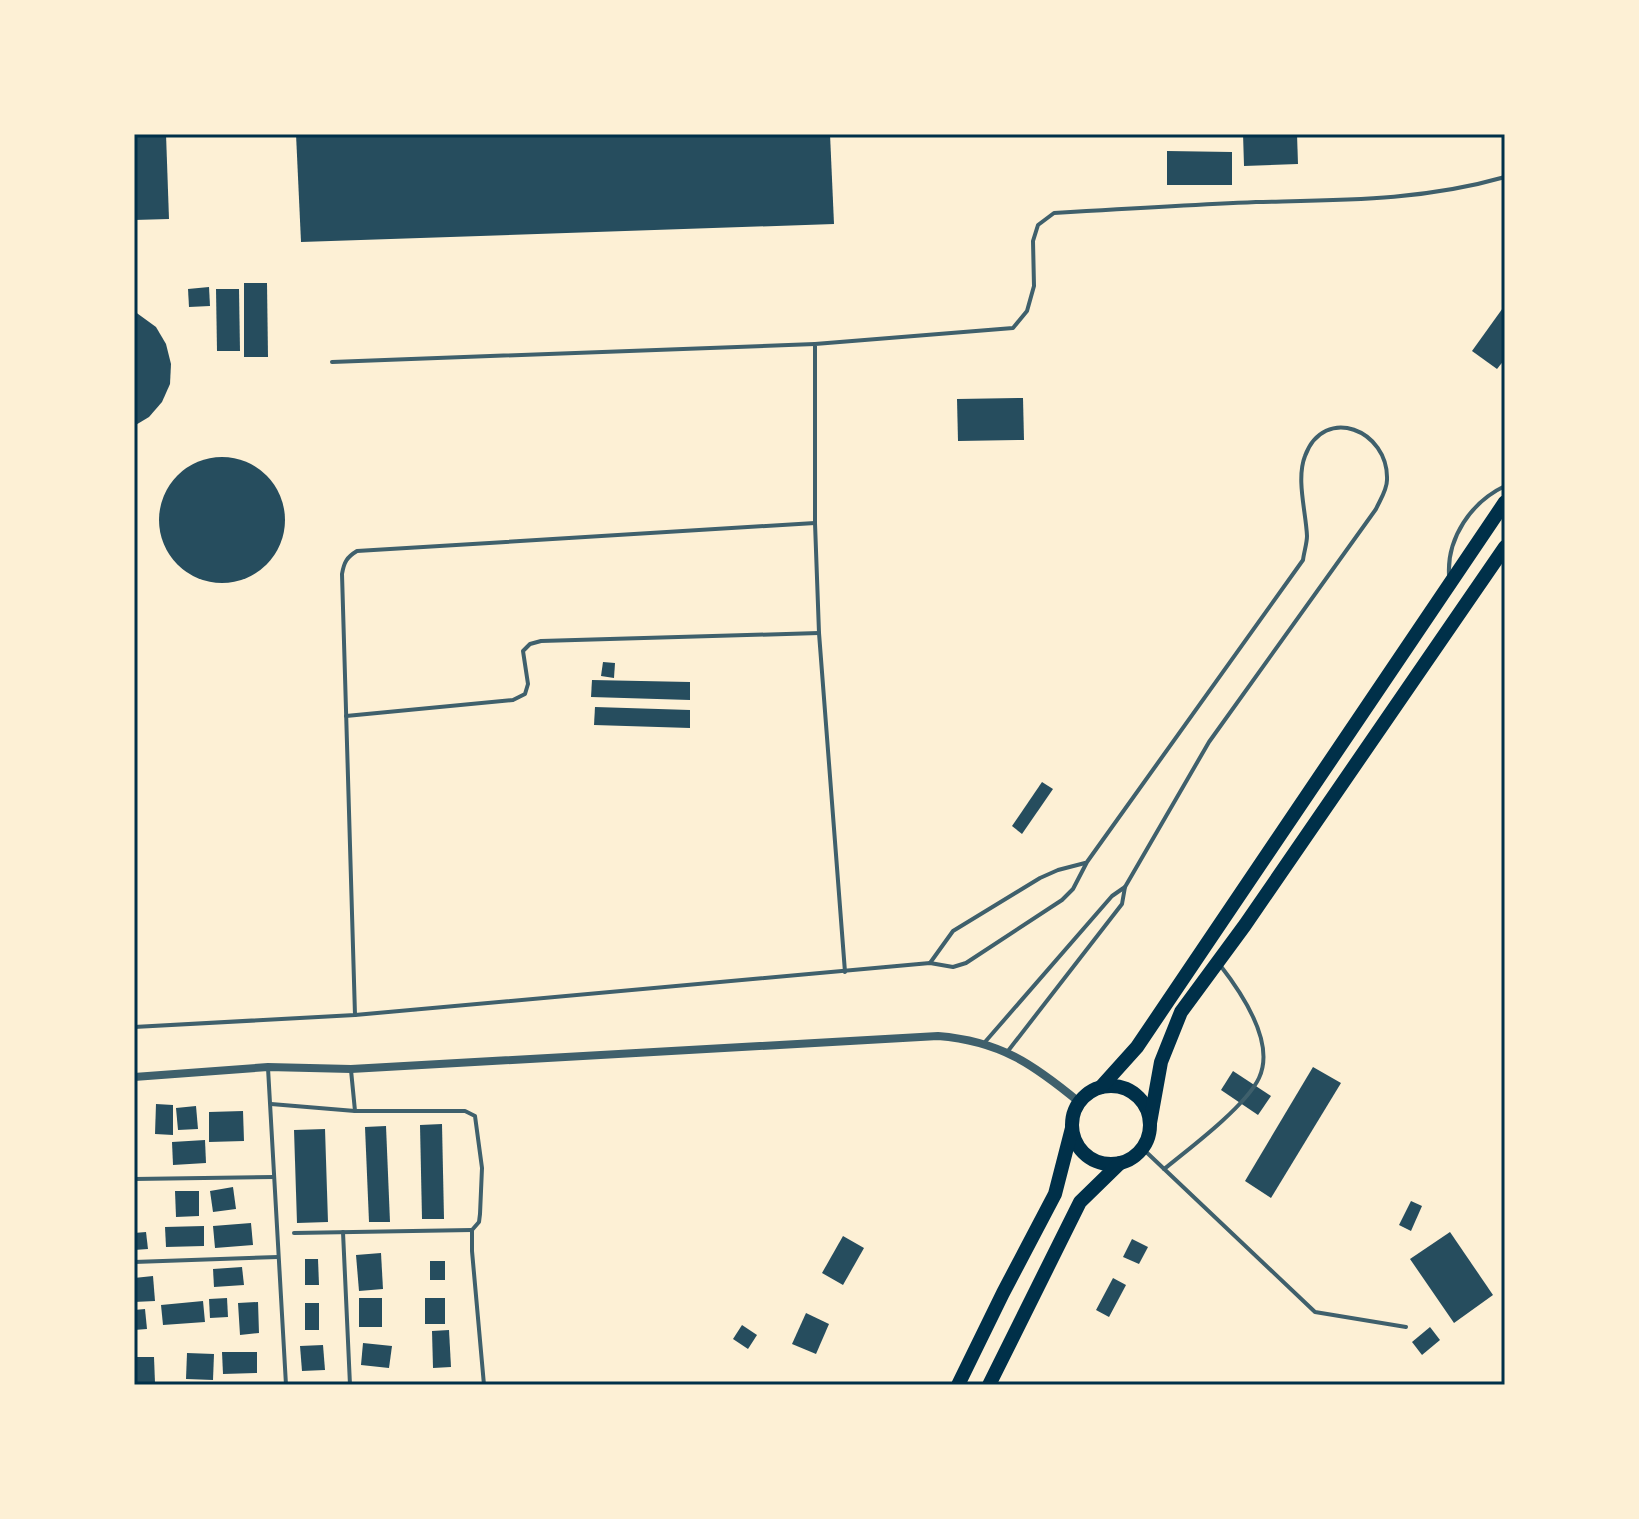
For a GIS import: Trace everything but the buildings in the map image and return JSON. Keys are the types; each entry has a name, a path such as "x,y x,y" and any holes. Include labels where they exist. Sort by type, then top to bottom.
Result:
{"highway":[{"path":"958,1385 1055,1194 1073,1114 1079,1102 1101,1087 1137,1047 1505,502"},
{"path":"1072,1128 1074,1139 1088,1157 1109,1164 1132,1158 1142,1148 1148,1136 1161,1062 1181,1012 1219,963 1505,547"},
{"path":"1101,1087 1114,1086 1128,1090 1139,1098 1150,1123"},
{"path":"989,1385 1080,1202 1120,1163"}],"street":[{"path":"134,1077 268,1067 351,1069 938,1036 985,1043 1008,1051 1040,1070 1079,1102"}],"lane":[{"path":"332,362 815,344 1013,328 1027,311 1034,286 1033,241 1038,225 1054,213 1200,204 1394,199 1478,185 1505,177"},
{"path":"815,344 815,523 819,633 845,972"},
{"path":"134,1027 355,1015 930,963 953,967 960,965 1062,900 1073,889 1087,862 1303,560 1307,537 1302,510 1304,458 1314,440 1333,428 1354,427 1373,440 1386,459 1387,484 1376,509 1209,742 1125,887 1122,904 1008,1051"},
{"path":"1449,581 1450,547 1456,532 1474,510 1505,486"},
{"path":"355,1015 344,562 357,551 815,523"},
{"path":"346,716 513,700 525,694 528,684 523,651 530,644 541,641 819,633"},
{"path":"930,963 953,931 1040,878 1087,862"},
{"path":"985,1043 1112,896 1125,887"},
{"path":"1164,1169 1200,1142 1250,1092 1260,1076 1263,1056 1250,1007 1219,963"},
{"path":"268,1067 286,1385"},
{"path":"351,1069 355,1111"},
{"path":"271,1104 355,1111 465,1111 475,1116 482,1168 479,1222 472,1230 484,1385"},
{"path":"1142,1148 1315,1312 1406,1327"},
{"path":"134,1179 274,1177"},
{"path":"294,1233 472,1230"},
{"path":"343,1232 350,1385"},
{"path":"134,1262 278,1257"}]}
